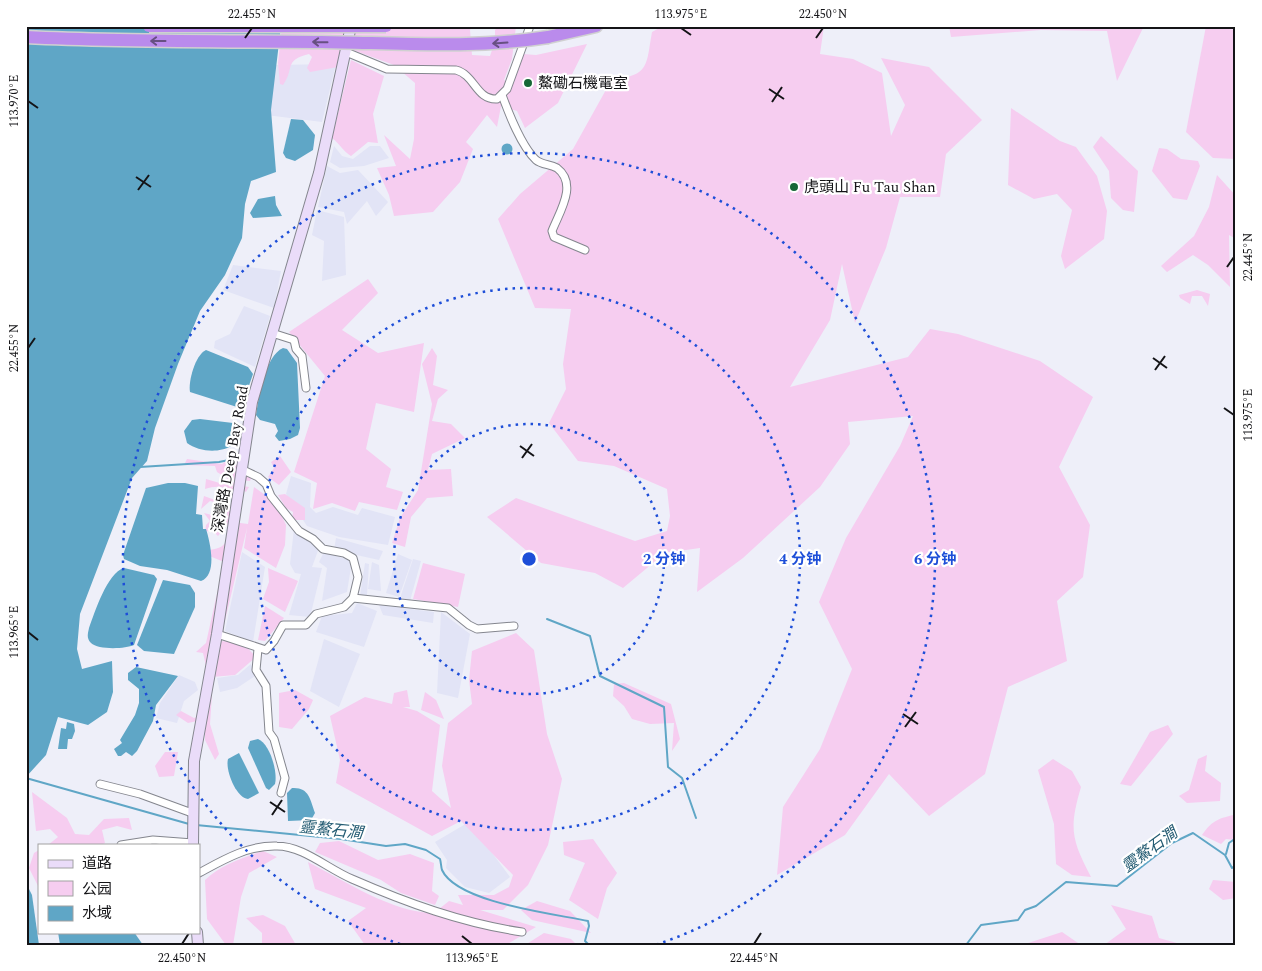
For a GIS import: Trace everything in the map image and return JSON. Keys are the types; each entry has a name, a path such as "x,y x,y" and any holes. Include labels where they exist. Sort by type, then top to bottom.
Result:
{"highway":[{"path":"149,26 386,26"},
{"path":"26,37 131,41 427,45 489,44 548,37 596,26"}],"street":[{"name":"深灣路 Deep Bay Road","path":"193,844 194,761 217,634 252,402 319,173 351,26"},
{"path":"346,52 387,69 456,70 470,76 480,94 490,99 497,99 506,89 530,26"},
{"path":"502,95 517,131 536,160 551,164 565,176 568,187 552,230 554,237 585,250"},
{"path":"272,333 294,340 296,349 302,356 306,388"},
{"path":"217,634 234,638 258,649 266,650 274,641 283,625 306,625 316,614 344,607 353,598 358,577 353,558 344,553 324,549 313,539 299,531 271,496 266,484 258,477 242,469"},
{"path":"353,598 448,608 477,629 514,626"},
{"path":"258,649 256,670 266,686 269,732 274,739 285,778 281,792"},
{"path":"100,784 140,794 192,813"},
{"path":"127,844 153,840 193,844"},
{"path":"200,872 228,857 252,849 275,846 288,847 345,876 392,896 463,921 522,932"}],"shaded area":[{"path":"336,64 322,122 266,115 273,65"},
{"path":"334,146 342,156 353,159 370,146 380,146 389,158 364,166 340,168 330,162"},
{"path":"327,166 340,173 358,170 388,202 376,216 367,201 347,224 344,212 318,207"},
{"path":"317,210 344,217 346,275 322,281 324,241 312,235"},
{"path":"233,265 281,271 274,308 223,290"},
{"path":"244,306 270,316 255,367 214,348 215,341 230,334"},
{"path":"291,476 311,483 310,507 316,513 333,507 358,515 362,508 395,517 388,545 339,537 307,526 286,494"},
{"path":"294,529 319,548 312,567 322,568 310,617 289,615 301,574 295,573 290,564"},
{"path":"336,538 383,551 379,560 334,550"},
{"path":"242,552 265,567 253,642 225,631"},
{"path":"324,552 352,561 347,592 322,601 327,568 319,562"},
{"path":"398,554 412,560 399,597 386,593"},
{"path":"413,559 421,561 410,601 400,598"},
{"path":"372,562 379,565 381,591 368,589"},
{"path":"365,563 369,564 367,595 360,596"},
{"path":"357,603 377,611 364,647 316,632 322,616 352,613"},
{"path":"379,605 434,612 433,623 383,615"},
{"path":"441,612 470,634 458,698 437,693"},
{"path":"324,639 360,654 339,707 310,691"},
{"path":"251,664 255,676 237,688 220,692 217,678 238,675"},
{"path":"179,675 195,682 198,690 184,701 177,723 156,718 160,703"},
{"path":"469,822 510,877 489,893 465,887 446,868 447,860 435,842"}],"green space":[{"path":"282,26 349,26 343,58 337,62 338,67 310,72 307,68 312,57 309,54 301,56 293,62 283,85 280,84 278,63"},
{"path":"353,26 472,26 470,30 472,55 490,56 495,41 495,30 499,26 516,26 512,59 504,80 512,86 523,54 536,55 587,44 558,103 525,128 517,111 501,106 497,127 487,115 466,142 473,149 460,182 433,212 394,216 389,195 377,168 396,166 384,135 410,159 414,139 415,83 394,65 350,49"},
{"path":"663,26 824,26 820,54 853,59 882,73 891,136 905,105 881,58 929,67 982,120 946,154 940,197 900,197 886,248 855,323 842,264 830,320 790,387 908,357 930,329 958,334 1040,361 1093,397 1059,467 1090,525 1083,577 1057,601 1067,661 1008,687 985,774 929,816 889,774 845,835 777,875 783,807 820,749 852,669 819,602 846,538 900,446 913,416 848,422 850,444 820,487 743,558 697,592 700,548 665,553 623,588 595,573 541,563 487,517 516,498 635,541 667,531 670,516 667,489 614,466 578,461 549,423 566,389 563,364 571,309 535,308 498,219 520,194 573,149 612,79 640,72 647,61 652,32"},
{"path":"949,26 1144,26 1117,81 1107,31 1041,30 951,37"},
{"path":"1206,26 1236,30 1236,159 1213,158 1186,132"},
{"path":"351,60 384,76 373,114 378,143 368,142 351,156 332,138"},
{"path":"1011,108 1060,141 1076,147 1097,176 1107,211 1104,239 1065,269 1061,256 1072,210 1057,194 1034,199 1008,185"},
{"path":"1101,136 1138,171 1134,212 1123,210 1111,198 1109,171 1093,147"},
{"path":"1159,148 1167,149 1181,159 1198,161 1200,166 1187,200 1173,198 1152,171"},
{"path":"1217,175 1236,196 1236,239 1229,235 1230,287 1208,265 1193,255 1167,272 1161,266 1194,236 1209,207"},
{"path":"368,279 378,293 342,330 378,353 424,343 414,412 376,403 366,449 391,469 386,487 403,492 397,510 359,502 355,511 332,503 313,509 317,483 294,472 325,376 289,332"},
{"path":"1197,290 1210,294 1208,306 1202,296 1192,296 1190,304 1180,298 1179,295"},
{"path":"432,348 437,356 433,385 448,390 438,399 432,421 451,424 465,438 432,454 428,470 451,469 453,496 427,498 411,517 405,547 392,543 400,518 418,490 432,404 422,364"},
{"path":"235,455 241,456 241,476 252,476 250,481 228,479 217,472 215,466 184,465 187,459 222,464"},
{"path":"280,456 291,472 279,485 268,477 274,468 271,462"},
{"path":"206,479 223,484 233,482 249,487 246,492 239,488 236,493 221,487 205,489"},
{"path":"254,487 275,502 286,525 285,545 276,568 244,548 247,528 223,629 206,666 203,653 196,652 206,643 224,562 207,555 207,550 219,548 226,542 233,522 248,524"},
{"path":"285,494 305,508 305,520 292,520 293,512 286,508 278,495"},
{"path":"204,496 231,506 232,519 218,536 212,530 205,532 206,525 210,521 204,513 228,519 226,505 210,501 201,509"},
{"path":"423,563 465,574 458,607 413,599"},
{"path":"268,568 298,581 285,612 263,599 269,582"},
{"path":"265,606 284,618 265,641 258,640"},
{"path":"516,633 534,650 547,734 562,779 548,845 528,885 503,910 480,910 536,927 506,945 365,945 348,921 366,908 315,889 308,862 369,895 418,912 434,913 449,901 463,905 458,895 494,895 509,887 513,875 461,821 432,836 336,783 340,760 330,716 365,697 392,704 394,693 407,690 410,707 403,707 417,711 440,725 432,791 451,808 442,766 448,723 472,704 469,680 472,651"},
{"path":"218,641 242,642 256,657 235,675 212,677"},
{"path":"213,680 210,724 219,754 215,760 205,740 205,731 197,721 188,723 176,715 181,711 194,718 206,714"},
{"path":"624,683 671,704 680,739 672,751 674,723 650,724 632,719 624,706 613,696 614,684"},
{"path":"295,690 313,700 309,709 292,729 279,727 279,693"},
{"path":"425,692 436,700 444,719 421,710"},
{"path":"1168,725 1173,734 1131,786 1120,784 1150,732"},
{"path":"165,752 178,752 174,776 159,777 155,766"},
{"path":"1207,755 1205,771 1221,783 1220,801 1187,803 1179,796 1189,790 1198,759"},
{"path":"1053,759 1072,771 1081,787 1075,813 1074,833 1079,853 1091,877 1072,875 1056,864 1054,824 1038,770"},
{"path":"32,792 67,818 75,834 89,835 104,819 129,818 132,830 117,826 102,830 105,843 103,844 49,844 58,837 50,829 36,831"},
{"path":"1236,814 1236,840 1226,839 1221,844 1202,835 1217,820"},
{"path":"593,839 617,873 607,888 598,919 569,900 585,863 564,855 563,842"},
{"path":"339,841 378,860 410,854 434,863 432,891 439,896 435,905 401,893 381,880 315,852 320,843"},
{"path":"38,851 38,886 29,868 34,853"},
{"path":"263,851 277,857 249,873 241,897 233,945 226,945 207,919 205,880 225,866"},
{"path":"1213,880 1236,882 1236,898 1223,900 1209,889"},
{"path":"537,901 570,911 591,933 532,920 521,910"},
{"path":"1111,905 1152,916 1159,938 1184,945 1104,945 1126,929"},
{"path":"263,915 285,926 296,945 262,945 262,933 246,918"},
{"path":"1062,932 1081,945 1022,945"},
{"path":"544,933 571,939 577,945 525,945"}],"water":[{"path":"26,26 281,26 271,110 276,172 251,181 245,204 242,238 225,275 200,311 178,364 155,428 147,461 132,478 80,614 77,649 82,669 112,661 113,692 107,712 88,725 58,717 46,755 26,777"},
{"path":"291,119 303,120 315,135 313,150 295,161 286,158 283,153"},
{"path":"507,143 513,149 507,155 501,149"},
{"path":"275,196 276,205 282,216 253,218 250,213 258,199"},
{"path":"283,348 287,349 297,363 300,428 298,435 279,441 275,436 278,431 275,424 260,420 256,415 267,368 277,352"},
{"path":"206,350 248,367 253,374 243,403 237,407 190,392 193,369 199,357"},
{"path":"200,419 233,423 242,432 239,439 233,445 226,448 210,451 194,447 187,443 184,431 192,420"},
{"path":"168,483 185,483 198,486 196,514 202,515 203,529 206,529 211,557 210,572 201,581 167,570 140,566 124,559 123,555 146,488"},
{"path":"124,568 154,575 157,579 134,645 112,648 99,647 89,641 89,628 107,585 118,571"},
{"path":"163,580 190,585 195,593 195,607 174,654 144,651 137,645"},
{"path":"136,667 178,676 156,705 153,721 137,751 132,756 126,752 118,756 114,749 122,743 120,740 135,715 139,703 139,689 128,680 128,673"},
{"path":"67,722 74,724 75,731 72,739 68,739 67,749 58,749 61,728 66,729"},
{"path":"258,739 266,746 274,766 275,784 269,790 266,788 248,748 250,741"},
{"path":"239,753 259,793 248,799 239,794 232,783 228,770 228,759"},
{"path":"292,788 298,788 308,795 315,813 311,820 288,821 287,793"},
{"path":"26,883 32,895 39,945 26,945"},
{"path":"58,934 135,934 143,945 60,945"}],"pier":[{"path":"43,26 283,26 194,30"}],"waterway":[{"path":"140,467 219,462 239,458"},
{"path":"547,619 590,636 600,676 664,707 668,767 682,778 696,818"},
{"name":"靈鰲石澗","path":"26,778 189,824"},
{"name":"靈鰲石澗","path":"196,825 341,839 386,846 405,844 426,850 440,859 442,870 451,881 467,891 486,899 509,905 588,921 589,926 585,941 589,945"},
{"name":"靈鰲石澗","path":"966,945 981,925 1018,920 1025,910 1036,906 1066,882 1117,886 1172,843 1193,833 1225,855 1232,868 1236,865"},
{"path":"1226,854 1229,843 1236,838"}],"place":[{"name":"鰲磡石機電室","path":"528,83"},
{"name":"虎頭山 Fu Tau Shan","path":"794,187"}]}
